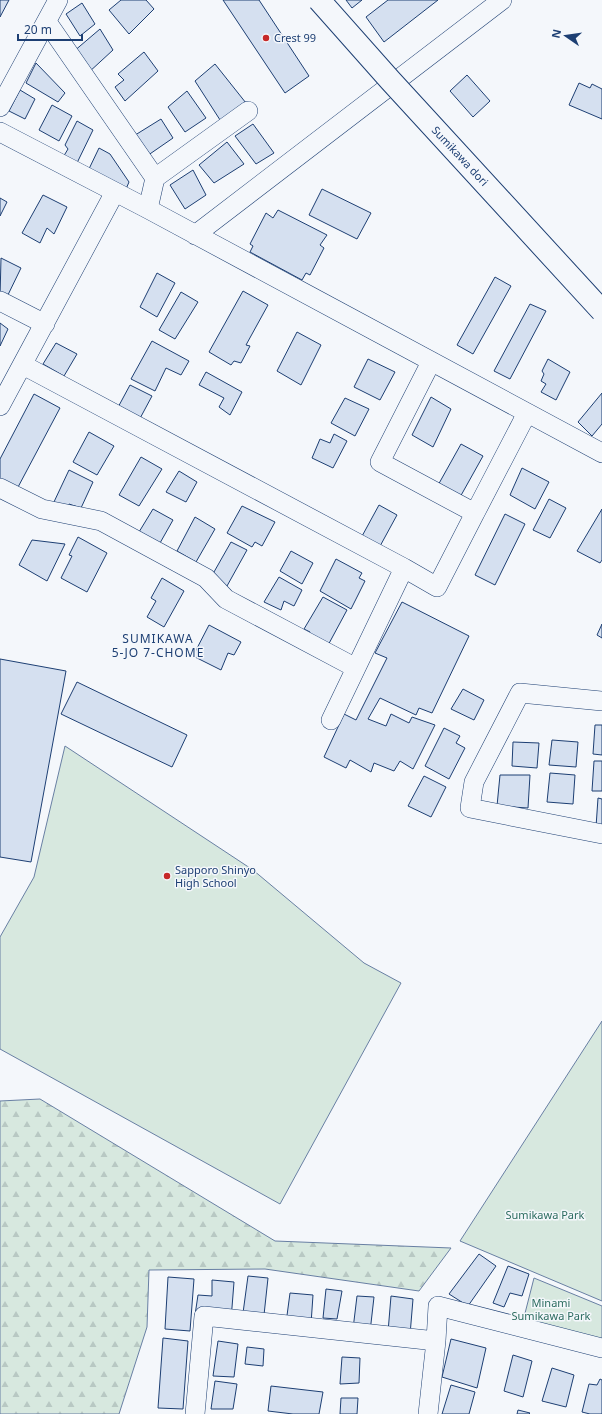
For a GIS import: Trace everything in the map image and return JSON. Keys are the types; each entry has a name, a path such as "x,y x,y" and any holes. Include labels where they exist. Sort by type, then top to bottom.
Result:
{"street":[{"path":"0,107 58,0"},
{"name":"Sumikawa dori","path":"319,0 390,80 602,311"},
{"path":"195,235 494,2"},
{"path":"47,22 155,178"},
{"path":"148,209 155,178 248,111"},
{"path":"0,132 148,209 602,453"},
{"path":"0,406 7,379 23,365 115,192"},
{"path":"0,300 45,324"},
{"path":"431,362 380,462 475,513"},
{"path":"23,365 437,587 527,413"},
{"path":"0,488 42,509 101,520 206,578 226,599 356,668"},
{"path":"332,720 404,568"},
{"path":"602,701 520,693 474,782 470,808 602,834"},
{"path":"428,1414 436,1341 438,1306 602,1348"},
{"path":"195,1414 204,1316 436,1341"}],"green space":[{"path":"65,746 253,870 364,963 401,983 280,1204 0,1049 0,937 34,877"},
{"name":"Sumikawa Park","path":"602,1021 602,1301 460,1241"},
{"path":"40,1099 275,1241 451,1248 419,1291 265,1269 149,1270 147,1327 119,1414 0,1414 0,1101"},
{"name":"Minami Sumikawa Park","path":"534,1278 602,1306 602,1347 522,1325"}],"building":[{"path":"0,0 9,0 0,17"},
{"path":"121,0 146,0 154,9 129,34 109,10"},
{"name":"Crest 99","path":"223,0 259,0 309,76 285,93"},
{"path":"346,0 362,0 352,8"},
{"path":"388,0 438,0 384,42 366,17"},
{"path":"82,3 95,24 80,36 66,14"},
{"path":"100,29 113,50 88,73 73,52"},
{"path":"144,52 158,71 125,101 115,87 124,80 118,74"},
{"path":"36,63 65,93 58,102 26,83"},
{"path":"215,64 246,103 222,123 195,81"},
{"path":"467,75 490,101 473,117 450,91"},
{"path":"579,83 590,88 592,84 602,89 602,119 569,105"},
{"path":"20,90 35,99 25,119 9,111"},
{"path":"187,91 206,118 185,132 168,107"},
{"path":"52,105 72,116 59,141 39,130"},
{"path":"161,119 173,138 144,158 132,137"},
{"path":"77,121 93,130 76,165 62,159 68,149 65,145"},
{"path":"253,124 274,153 256,164 235,136"},
{"path":"227,142 244,164 214,183 199,165"},
{"path":"99,148 110,154 129,182 126,189 88,171"},
{"path":"193,170 206,195 185,209 170,185"},
{"path":"322,189 371,213 357,239 309,215"},
{"path":"43,195 67,207 54,234 47,228 40,243 22,233"},
{"path":"0,198 7,202 0,216"},
{"path":"278,210 327,235 320,245 324,248 310,275 306,273 302,280 250,252 253,246 250,244 266,213 273,218"},
{"path":"1,258 21,268 5,301 0,298"},
{"path":"157,273 175,283 157,317 140,307"},
{"path":"495,277 511,286 473,354 457,345"},
{"path":"243,291 268,305 246,345 250,346 241,363 234,361 231,365 209,352"},
{"path":"181,292 198,302 175,339 159,330"},
{"path":"530,304 546,311 510,379 494,371"},
{"path":"0,323 8,329 0,346"},
{"path":"297,332 321,345 301,385 277,371"},
{"path":"152,341 189,361 181,375 166,368 155,391 131,379"},
{"path":"56,343 77,354 64,376 43,364"},
{"path":"368,359 395,372 380,400 354,387"},
{"path":"548,359 570,372 556,400 541,392 546,384 541,381 544,374 542,371"},
{"path":"206,372 242,392 230,415 219,407 224,398 199,385"},
{"path":"130,385 152,396 137,424 116,411"},
{"path":"602,393 602,424 592,436 578,422"},
{"path":"34,394 60,408 17,489 0,481 0,459"},
{"path":"431,397 451,409 433,447 412,435"},
{"path":"345,398 369,409 355,436 331,423"},
{"path":"89,432 114,446 97,475 73,462"},
{"path":"334,434 347,441 333,468 312,458 320,439 330,443"},
{"path":"461,444 483,456 459,499 437,487"},
{"path":"141,457 162,469 139,506 119,495"},
{"path":"522,468 549,482 535,509 510,495"},
{"path":"69,470 93,482 81,508 69,504 65,510 53,504"},
{"path":"179,471 197,482 186,502 166,492"},
{"path":"549,499 566,508 550,538 533,530"},
{"path":"379,505 397,515 379,548 361,538"},
{"path":"242,506 275,522 262,546 255,542 252,547 227,533"},
{"path":"153,509 173,520 160,543 139,532"},
{"path":"602,509 602,560 600,563 577,551"},
{"path":"505,514 525,524 495,585 475,575"},
{"path":"195,517 215,529 196,562 177,551"},
{"path":"78,537 107,553 87,592 61,578 72,556 69,555"},
{"path":"32,540 65,544 47,581 19,565"},
{"path":"231,542 247,550 227,586 210,579"},
{"path":"291,551 313,563 302,584 280,571"},
{"path":"336,559 362,573 359,578 365,581 351,609 320,591"},
{"path":"279,577 302,590 294,606 284,601 281,610 264,602"},
{"path":"162,578 184,591 164,627 147,617 156,601 151,598"},
{"path":"323,597 347,610 326,649 306,641 310,632 304,629"},
{"path":"402,602 469,636 432,713 419,708 416,715 380,698 368,719 386,726 391,714 409,723 412,717 435,725 413,769 400,761 394,771 374,763 371,772 350,760 346,768 324,757 344,714 356,720 387,658 375,653"},
{"path":"602,624 602,638 597,635"},
{"path":"209,625 241,642 234,655 228,653 221,670 193,656"},
{"path":"0,659 66,671 31,862 0,857"},
{"path":"77,682 187,735 172,767 61,714"},
{"path":"463,689 484,700 474,720 451,709"},
{"path":"595,725 602,725 602,755 593,754"},
{"path":"444,728 460,736 456,743 465,748 449,779 425,766"},
{"path":"552,740 578,742 576,767 549,765"},
{"path":"513,742 539,743 537,768 512,766"},
{"path":"594,761 602,761 602,791 592,791"},
{"path":"550,773 575,775 573,804 547,802"},
{"path":"500,775 530,775 528,808 497,806"},
{"path":"424,776 446,787 431,817 408,806"},
{"path":"598,798 602,799 602,827 596,827"},
{"path":"479,1254 496,1266 468,1306 449,1294"},
{"path":"508,1266 529,1274 522,1296 510,1293 504,1307 493,1303"},
{"path":"248,1276 268,1278 264,1315 243,1313"},
{"path":"168,1277 194,1279 190,1331 165,1329"},
{"path":"212,1280 234,1282 231,1320 195,1315 198,1295 212,1296"},
{"path":"326,1289 342,1291 337,1319 323,1318"},
{"path":"290,1293 313,1295 311,1324 286,1323"},
{"path":"357,1296 374,1297 370,1332 353,1329"},
{"path":"391,1296 413,1299 410,1335 388,1332"},
{"path":"163,1338 188,1341 183,1409 158,1408"},
{"path":"451,1339 486,1348 477,1388 442,1377"},
{"path":"218,1341 238,1344 234,1377 213,1376"},
{"path":"247,1347 264,1349 263,1366 245,1364"},
{"path":"513,1355 532,1361 523,1397 504,1391"},
{"path":"342,1357 360,1358 359,1383 340,1384"},
{"path":"552,1368 574,1375 566,1407 542,1401"},
{"path":"600,1379 602,1380 602,1414 582,1412 589,1384 597,1385"},
{"path":"215,1381 237,1384 233,1409 211,1409"},
{"path":"451,1385 475,1392 469,1414 442,1414"},
{"path":"271,1386 323,1392 319,1414 293,1414 268,1411"},
{"path":"341,1398 358,1398 357,1414 340,1414"},
{"path":"518,1410 530,1413 517,1414"}],"place":[{"name":"Crest 99","path":"266,38"},
{"name":"Sapporo Shinyo High School","path":"167,876"}],"district":[{"name":"SUMIKAWA 5-JO 7-CHOME","path":"158,646"}]}
